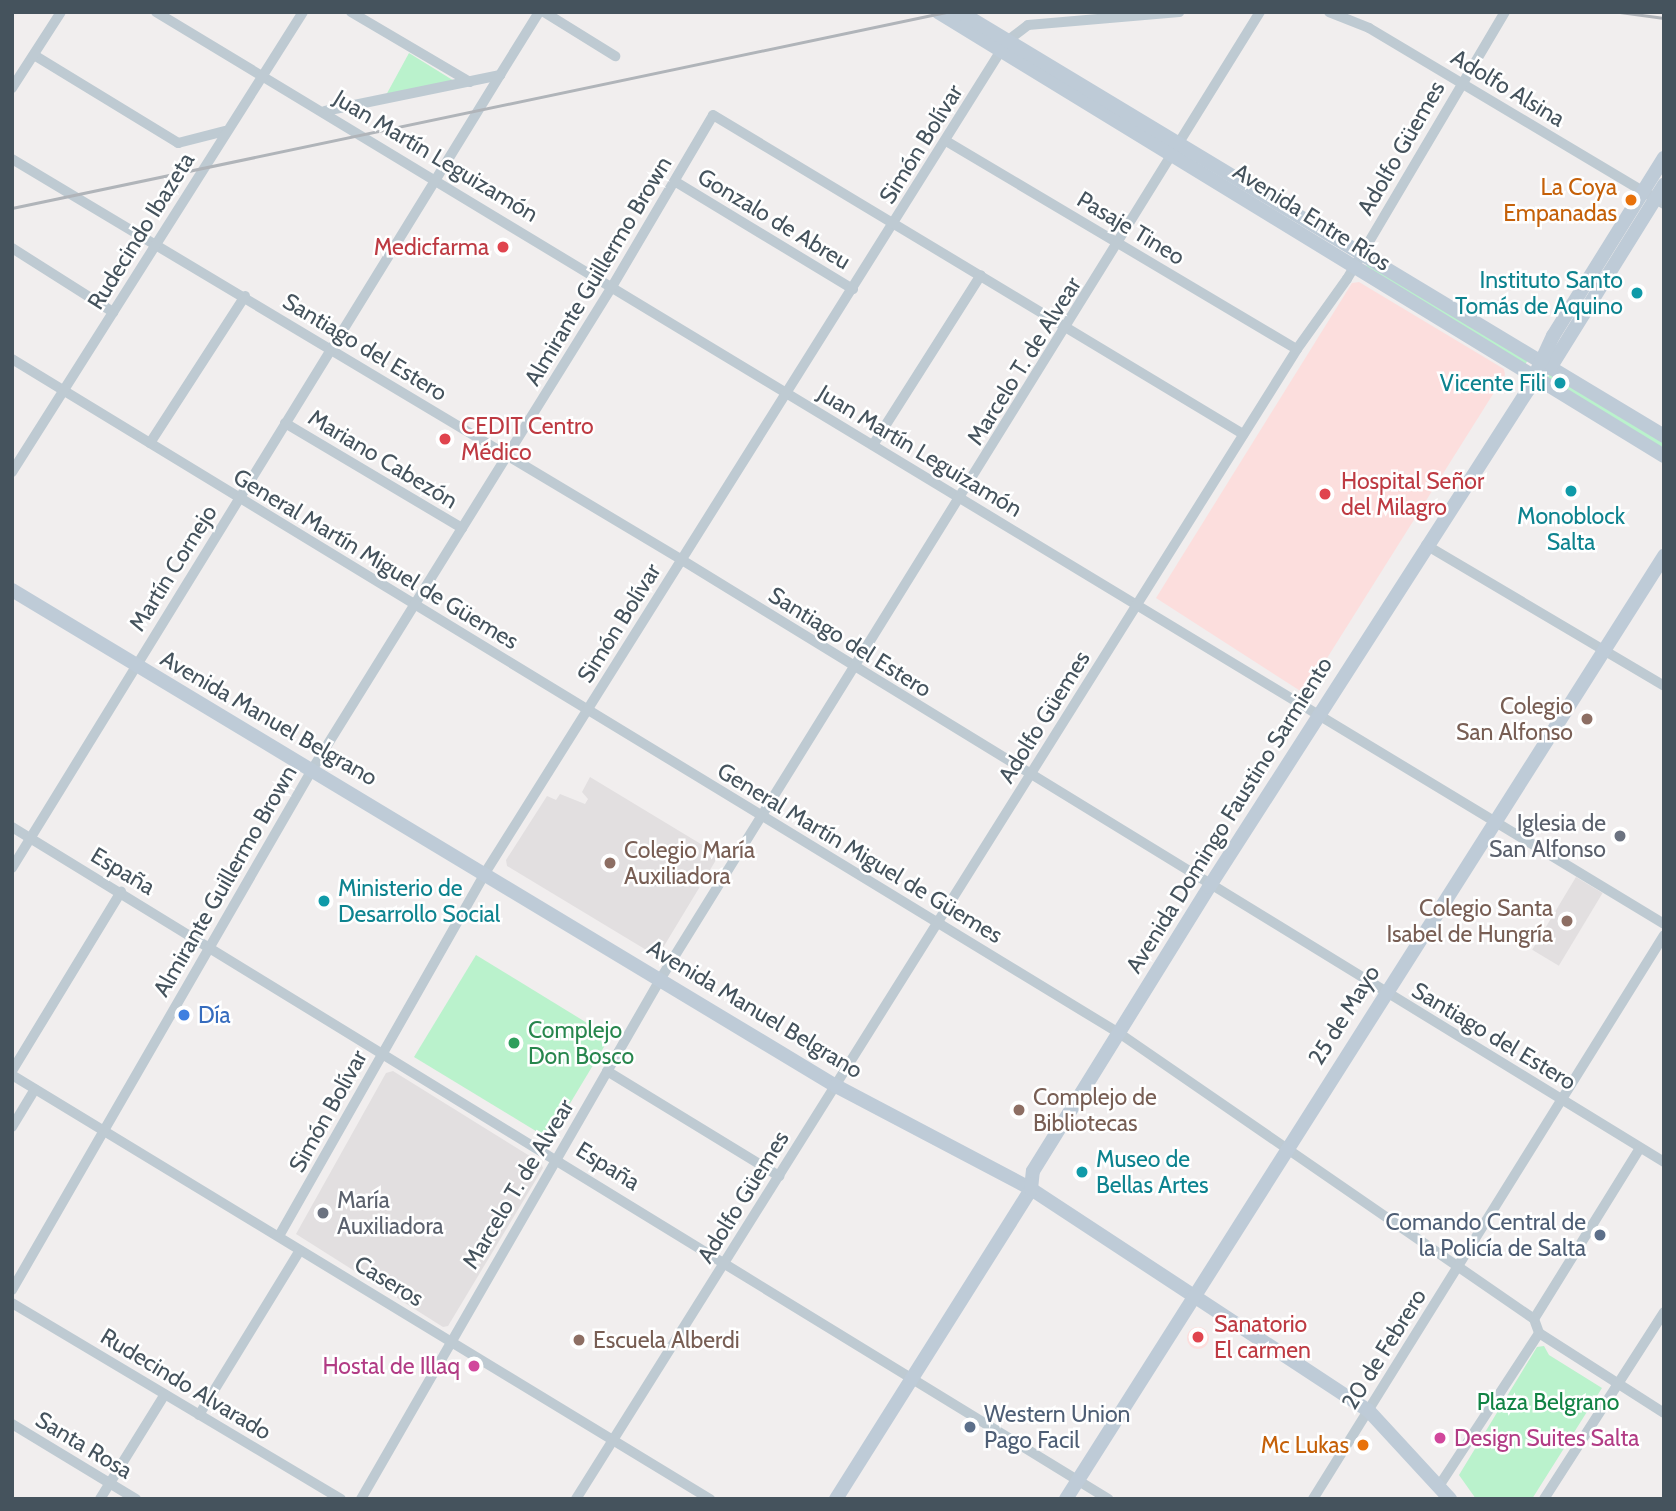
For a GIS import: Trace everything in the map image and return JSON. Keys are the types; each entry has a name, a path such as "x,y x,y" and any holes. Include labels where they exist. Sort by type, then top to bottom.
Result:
{"main road":[{"name":"Avenida Entre Ríos","path":"938,12 1181,144 1664,436"},
{"name":"Avenida Entre Ríos","path":"960,12 1003,47 1172,157 1352,269 1664,456"},
{"name":"Avenida Domingo Faustino Sarmiento","path":"1654,198 1664,158"},
{"name":"Avenida Domingo Faustino Sarmiento","path":"836,1499 1031,1189 1033,1171 1209,887 1426,545 1664,185"},
{"name":"25 de Mayo","path":"1066,1499 1603,648 1664,556"},
{"name":"Avenida Manuel Belgrano","path":"12,590 135,666 313,768 836,1086 1031,1189 1191,1298 1368,1410 1450,1499"}],"street":[{"path":"12,88 61,12"},
{"name":"Juan Martín Leguizamón","path":"156,12 326,111 1664,924"},
{"name":"Rudecindo Ibazeta","path":"12,472 225,131 265,75 303,12"},
{"path":"351,12 470,82"},
{"path":"542,12 615,56"},
{"name":"Martín Cornejo","path":"12,868 500,75 542,12"},
{"path":"1003,47 1028,25 1179,12"},
{"name":"Marcelo T. de Alvear","path":"360,1499 449,1340 661,978 1069,327 1260,12"},
{"name":"Adolfo Alsina","path":"1329,12 1369,28 1654,198"},
{"name":"Adolfo Güemes","path":"576,1499 1243,434 1362,253 1505,12"},
{"name":"Simón Bolívar","path":"279,1236 485,873 1003,47"},
{"path":"34,55 178,144 225,131"},
{"path":"326,111 500,75"},
{"name":"Almirante Guillermo Brown","path":"12,1290 313,768 613,285 713,116 895,222"},
{"name":"Pasaje Tineo","path":"946,141 1297,349"},
{"name":"Santiago del Estero","path":"12,159 157,243 682,560 1209,887 1664,1162"},
{"name":"Gonzalo de Abreu","path":"676,182 853,289"},
{"path":"895,222 1243,434"},
{"path":"12,248 113,312"},
{"path":"873,445 981,275"},
{"path":"150,443 245,296"},
{"name":"General Martín Miguel de Güemes","path":"12,359 1119,1033 1534,1319"},
{"name":"Mariano Cabezón","path":"285,423 461,528"},
{"path":"1426,545 1664,686"},
{"name":"España","path":"12,827 211,945 557,1157 1108,1499"},
{"path":"12,1073 121,892"},
{"name":"20 de Febrero","path":"1313,1499 1664,935"},
{"path":"607,1071 779,1176"},
{"name":"Caseros","path":"12,1073 710,1499"},
{"path":"12,1126 35,1089"},
{"path":"1640,1148 1534,1319 1539,1333 1664,1413"},
{"path":"199,1415 300,1250"},
{"name":"Rudecindo Alvarado","path":"12,1303 341,1499"},
{"path":"1544,1499 1664,1312"},
{"path":"1439,1486 1539,1333"},
{"path":"100,1499 165,1394"},
{"name":"Santa Rosa","path":"12,1424 136,1499"}],"shaded area":[{"name":"Hospital Señor del Milagro","path":"1359,282 1504,369 1505,375 1307,690 1302,692 1156,598 1352,283"},
{"name":"Colegio María Auxiliadora","path":"590,777 719,855 661,951 648,951 507,866 506,860 547,796 556,800 560,794 585,804 588,799 582,792"},
{"name":"Colegio Santa Isabel de Hungría","path":"1576,877 1603,893 1559,966 1532,950"},
{"path":"393,1071 541,1163 543,1168 448,1326 443,1327 296,1234 386,1073"},
{"name":"Sanatorio El carmen","path":"1198,1327 1206,1330 1209,1338 1206,1346 1198,1349 1190,1346 1187,1338 1190,1330"}],"green space":[{"path":"409,53 459,84 385,97"},
{"path":"1368,263 1528,359 1524,366 1364,270"},
{"path":"1550,374 1664,442 1660,449 1546,380"},
{"name":"Complejo Don Bosco","path":"476,955 610,1037 551,1135 544,1136 414,1057"},
{"name":"Plaza Belgrano","path":"1544,1346 1549,1355 1602,1388 1532,1499 1476,1499 1459,1475 1537,1347"}],"railway":[{"path":"12,208 946,12"},
{"path":"1620,12 1664,18"}],"place":[{"name":"La Coya Empanadas","path":"1631,200"},
{"name":"Medicfarma","path":"503,247"},
{"name":"Instituto Santo Tomás de Aquino","path":"1637,293"},
{"name":"Vicente Fili","path":"1560,383"},
{"name":"CEDIT Centro Médico","path":"445,439"},
{"name":"Monoblock Salta","path":"1571,491"},
{"name":"Hospital Señor del Milagro","path":"1325,494"},
{"name":"Colegio San Alfonso","path":"1587,719"},
{"name":"Iglesia de San Alfonso","path":"1620,836"},
{"name":"Colegio María Auxiliadora","path":"610,863"},
{"name":"Ministerio de Desarrollo Social","path":"324,901"},
{"name":"Colegio Santa Isabel de Hungría","path":"1567,921"},
{"name":"Día","path":"184,1015"},
{"name":"Complejo Don Bosco","path":"514,1043"},
{"name":"Complejo de Bibliotecas","path":"1019,1110"},
{"name":"Museo de Bellas Artes","path":"1082,1172"},
{"name":"María Auxiliadora","path":"323,1213"},
{"name":"Comando Central de la Policía de Salta","path":"1600,1235"},
{"name":"Sanatorio El carmen","path":"1198,1337"},
{"name":"Escuela Alberdi","path":"579,1340"},
{"name":"Hostal de Illaq","path":"474,1366"},
{"name":"Western Union Pago Facil","path":"970,1427"},
{"name":"Design Suites Salta","path":"1440,1438"},
{"name":"Mc Lukas","path":"1363,1445"}]}
